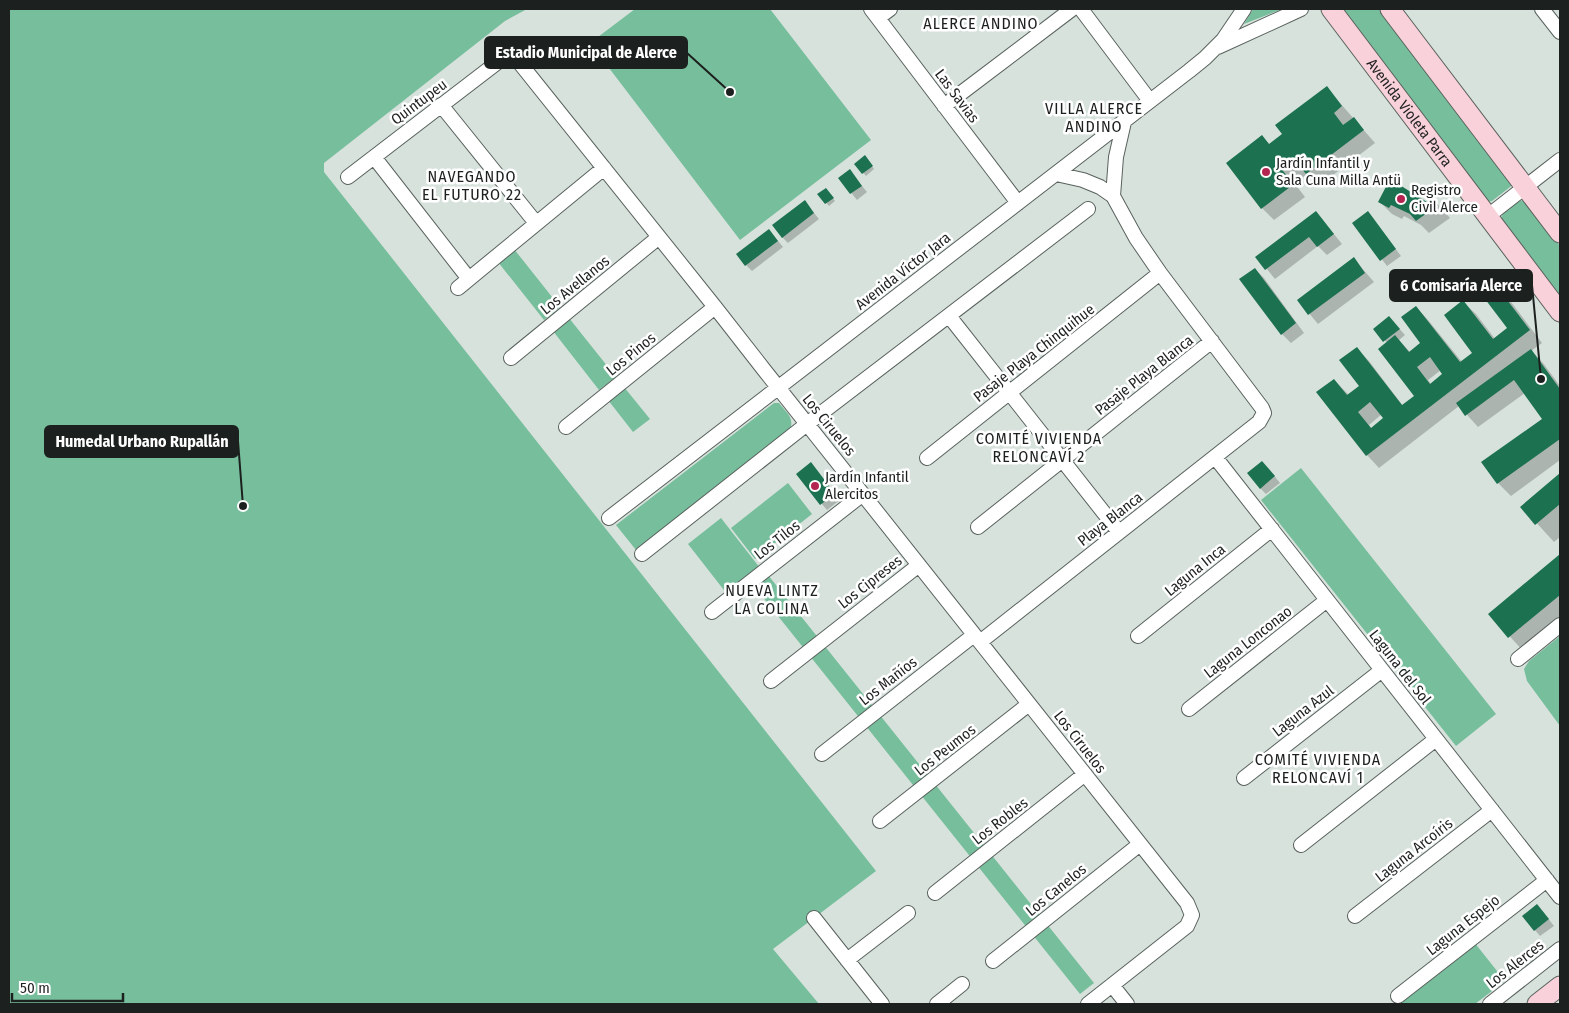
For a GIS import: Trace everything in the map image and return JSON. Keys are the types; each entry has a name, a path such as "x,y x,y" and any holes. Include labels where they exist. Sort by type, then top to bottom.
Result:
{"main road":[{"name":"Avenida Violeta Parra","path":"1331,9 1560,312"},
{"path":"1390,9 1560,233"},
{"path":"1537,1004 1560,986"}],"street":[{"path":"874,13 890,9"},
{"path":"944,106 1072,9"},
{"path":"1080,9 1150,101"},
{"name":"Avenida Víctor Jara","path":"609,518 1189,72 1219,44 1244,9"},
{"name":"Avenida Víctor Jara","path":"1219,44 1301,9"},
{"path":"1542,9 1560,32"},
{"name":"Las Savias","path":"874,13 1018,203"},
{"name":"Quintupeu","path":"348,177 511,52"},
{"name":"Los Ciruelos","path":"511,52 716,307 778,388 1187,903 1192,915 1187,926 1112,985"},
{"path":"441,105 536,224"},
{"path":"1113,196 1116,158 1124,122"},
{"path":"374,157 470,279"},
{"path":"1488,216 1560,160"},
{"path":"458,288 604,168"},
{"path":"1056,174 1083,180 1100,187 1113,196 1136,238 1212,341"},
{"path":"642,554 807,424 1088,209"},
{"name":"Los Avellanos","path":"511,358 659,237"},
{"name":"Pasaje Playa Chinquihue","path":"927,458 1160,273"},
{"name":"Los Pinos","path":"566,426 716,307"},
{"path":"949,316 1120,532"},
{"name":"Playa Blanca","path":"977,638 1120,532 1260,422 1264,413 1262,408 1212,341"},
{"name":"Pasaje Playa Blanca","path":"978,526 1212,341"},
{"name":"Laguna del Sol","path":"1215,457 1560,897"},
{"name":"Los Tilos","path":"712,612 862,494"},
{"name":"Laguna Inca","path":"1138,636 1272,529"},
{"name":"Los Cipreses","path":"771,680 919,565"},
{"name":"Laguna Lonconao","path":"1189,709 1328,600"},
{"path":"1518,659 1560,625"},
{"name":"Los Mañíos","path":"822,754 977,638"},
{"name":"Laguna Azul","path":"1244,778 1382,670"},
{"name":"Los Peumos","path":"880,821 1029,704"},
{"path":"1301,846 1436,739"},
{"name":"Los Robles","path":"935,893 1085,774"},
{"name":"Laguna Arcoíris","path":"1355,916 1492,810"},
{"name":"Los Canelos","path":"992,961 1140,844"},
{"name":"Laguna Espejo","path":"1398,996 1547,880"},
{"path":"847,960 908,913"},
{"path":"814,918 882,1004"},
{"name":"Los Alerces","path":"1490,1004 1560,949"},
{"path":"937,1004 962,984"},
{"path":"1088,1004 1112,985 1127,1004"}],"green space":[{"path":"9,9 527,9 505,21 324,163 324,172 876,871 773,949 819,1004 9,1004"},
{"path":"635,9 770,9 871,140 740,240 590,43"},
{"path":"1253,9 1282,9 1244,24"},
{"path":"1342,9 1380,9 1512,185 1510,187 1492,201 1487,202"},
{"path":"1525,200 1560,246 1560,298 1501,219 1504,212 1510,207 1517,202"},
{"path":"514,249 560,307 544,320 498,262"},
{"path":"569,318 616,377 599,390 553,331"},
{"path":"624,387 650,419 633,432 608,400"},
{"path":"774,403 779,403 789,415 791,421 790,429 636,550 616,525"},
{"path":"1301,468 1496,714 1456,746 1261,500"},
{"path":"788,483 812,514 755,559 731,528"},
{"path":"721,518 760,568 727,594 688,544"},
{"path":"768,575 1094,983 1080,994 754,586"},
{"path":"1560,636 1560,726 1527,681 1524,669 1529,661"},
{"path":"1474,942 1505,981 1475,1004 1397,1003"}],"building":[{"path":"1327,86 1342,106 1334,113 1343,125 1354,117 1364,130 1306,174 1296,161 1283,171 1294,184 1261,209 1226,163 1262,135 1269,144 1282,134 1275,125"},
{"path":"865,155 873,166 862,174 854,164"},
{"path":"850,169 862,186 850,194 838,178"},
{"name":"Registro Civil Alerce","path":"1390,179 1427,202 1433,197 1438,205 1416,221 1410,214 1391,205 1389,208 1378,202"},
{"path":"826,188 834,198 825,204 817,194"},
{"path":"805,200 814,213 782,238 772,225"},
{"path":"1316,211 1334,234 1317,247 1309,237 1265,270 1255,257"},
{"path":"1368,211 1396,249 1380,261 1352,223"},
{"path":"769,229 778,241 745,266 736,254"},
{"path":"1354,257 1365,273 1308,315 1297,300"},
{"path":"1255,268 1296,323 1281,335 1239,279"},
{"path":"1498,288 1530,330 1366,456 1316,392 1334,379 1347,395 1359,386 1339,360 1357,347 1402,405 1414,396 1378,349 1395,335 1409,352 1420,343 1401,317 1416,306 1460,362 1472,353 1444,315 1463,300 1493,339 1507,328 1485,299","holes":["1430,357 1442,374 1430,384 1417,367","1370,402 1383,418 1371,428 1358,412"]},
{"path":"1389,316 1400,329 1383,342 1373,329"},
{"path":"1531,349 1560,389 1560,439 1497,484 1481,462 1542,419 1514,380 1465,416 1456,403"},
{"path":"1262,461 1275,476 1260,489 1247,473"},
{"path":"811,462 835,494 820,505 796,474"},
{"path":"1560,473 1560,504 1535,525 1520,507"},
{"path":"1560,554 1560,595 1508,638 1488,614"},
{"path":"1537,904 1549,919 1534,931 1522,916"}],"place":[{"name":"Estadio Municipal de Alerce","path":"730,92"},
{"name":"Jardín Infantil y Sala Cuna Milla Antü","path":"1266,172"},
{"name":"Registro Civil Alerce","path":"1401,199"},
{"name":"6 Comisaría Alerce","path":"1541,379"},
{"name":"Jardín Infantil Alercitos","path":"815,486"},
{"name":"Humedal Urbano Rupallán","path":"243,506"}],"district":[{"name":"ALERCE ANDINO","path":"981,23"},
{"name":"VILLA ALERCE ANDINO","path":"1094,117"},
{"name":"NAVEGANDO EL FUTURO 22","path":"472,185"},
{"name":"COMITÉ VIVIENDA RELONCAVÍ 2","path":"1039,447"},
{"name":"NUEVA LINTZ LA COLINA","path":"772,599"},
{"name":"COMITÉ VIVIENDA RELONCAVÍ 1","path":"1318,768"}]}
